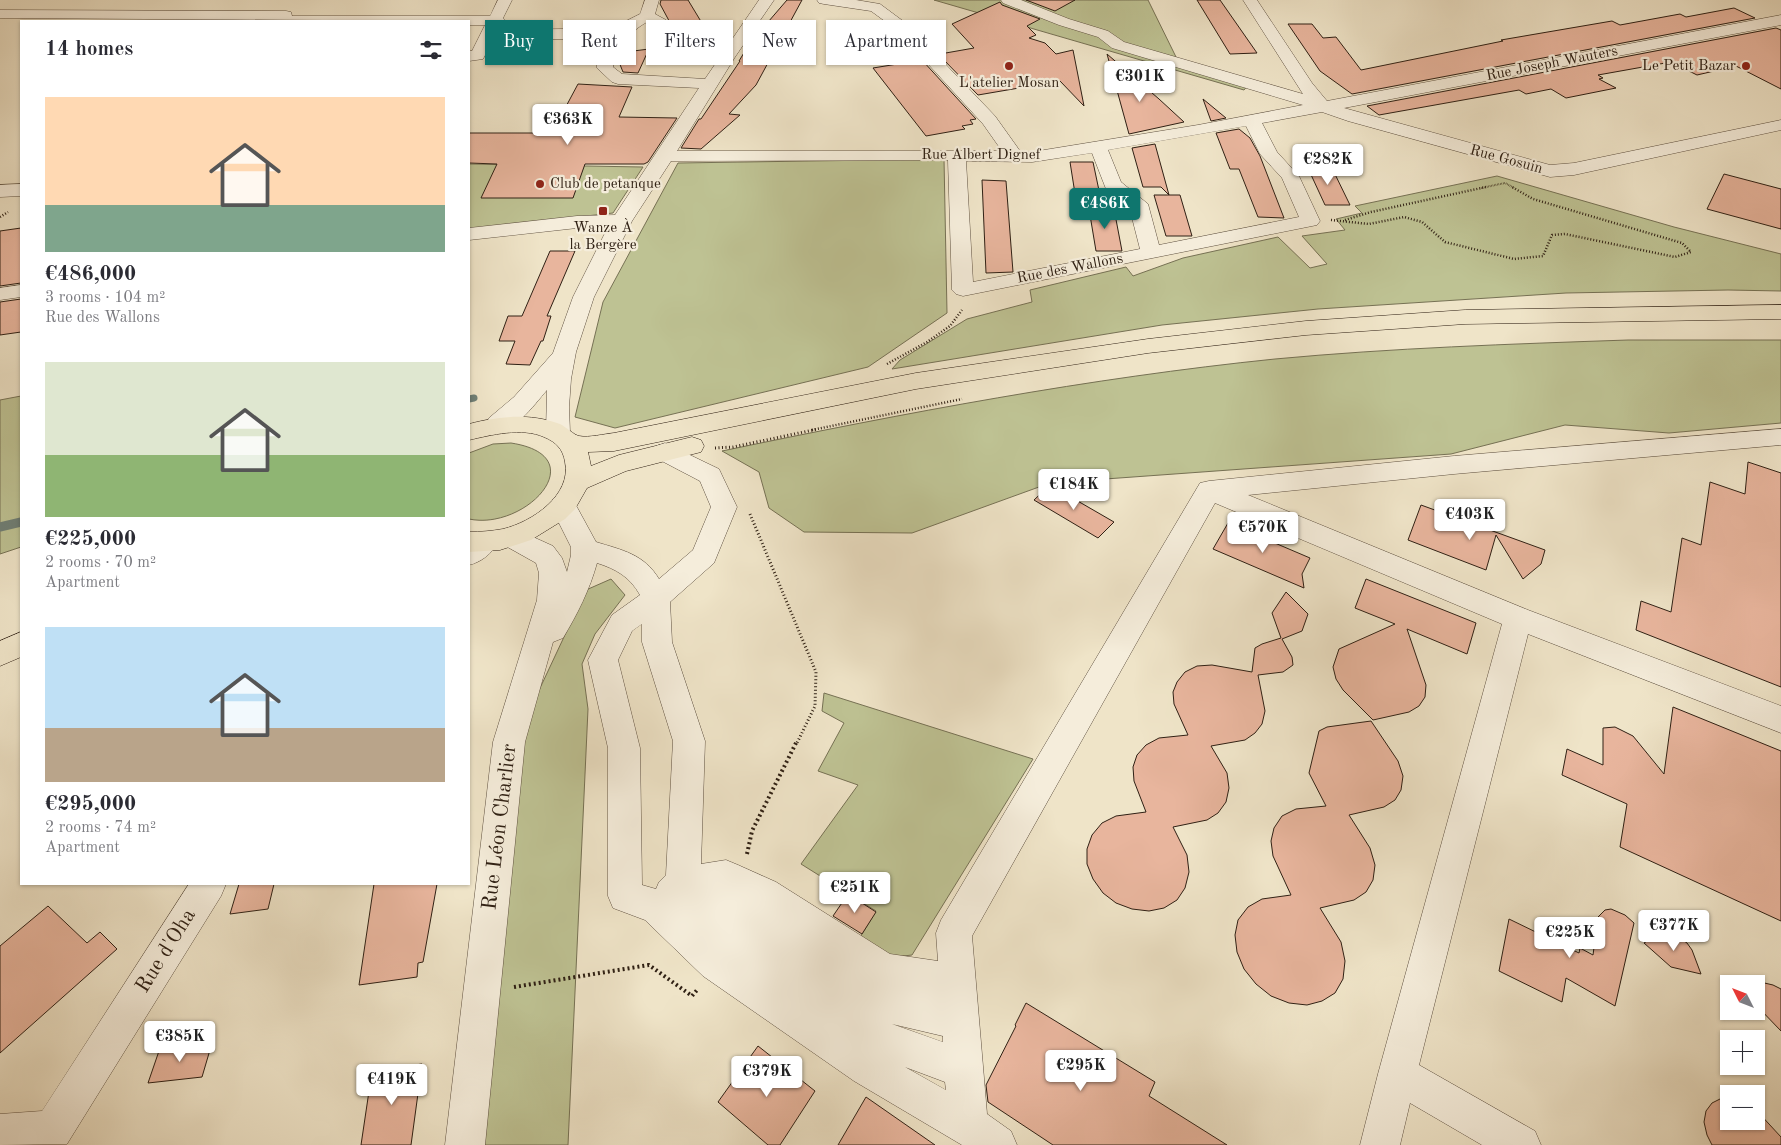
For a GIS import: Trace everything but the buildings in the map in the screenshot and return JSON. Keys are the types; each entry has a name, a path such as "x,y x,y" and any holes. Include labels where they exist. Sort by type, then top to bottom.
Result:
{"main road":[{"path":"470,432 498,424 531,424 565,439 614,442 916,381 1148,346 1277,331 1465,317 1781,312"},
{"path":"483,544 531,529 549,518 570,494 619,464 665,452 920,396 1154,359 1315,341 1473,331 1641,327 1781,329"},
{"path":"565,439 577,456 579,469 570,494"},
{"path":"0,654 20,644"}],"street":[{"path":"6,29 41,0"},
{"path":"496,20 505,0"},
{"path":"652,0 646,16 631,24 605,56 605,68 618,79 709,84"},
{"path":"565,439 556,405 562,357 592,275 622,221 665,156 739,36 767,0"},
{"path":"824,0 875,7 902,27 988,120 1015,157"},
{"name":"Rue Gosuin","path":"1008,0 1064,22 1103,34 1118,45 1294,96 1354,117 1550,171 1574,169 1781,125"},
{"path":"1250,0 1306,86 1322,106"},
{"path":"0,14 285,15 409,20"},
{"path":"646,16 655,20"},
{"path":"470,20 485,20"},
{"name":"Rue Joseph Wauters","path":"1322,106 1781,20"},
{"path":"553,34 563,34"},
{"path":"470,56 477,56 485,41"},
{"name":"Rue Albert Dignef","path":"665,156 957,155 1032,157 1322,106"},
{"path":"1251,119 1269,154 1290,176 1310,220"},
{"path":"1098,146 1113,185 1138,204 1151,254"},
{"path":"957,155 963,290"},
{"path":"0,191 20,190"},
{"name":"Rue des Wallons","path":"963,290 1151,254 1310,220"},
{"path":"470,234 577,222 622,221"},
{"path":"0,294 20,291"},
{"path":"498,424 522,403 562,357"},
{"path":"1209,490 1454,465 1781,437"},
{"path":"665,452 710,475 724,507 704,556 656,598 622,624 603,660 624,748 625,896 656,907 716,963 868,1067 983,1135"},
{"path":"1209,490 1518,618 1781,720"},
{"path":"983,1135 964,1069 954,933 1209,490"},
{"path":"570,494 585,549 621,560 642,574 656,598 657,642 689,741 683,883 698,911 731,941 873,1036 964,1069"},
{"name":"Rue Léon Charlier","path":"465,1145 508,742 551,600 553,573 548,558 543,553 483,544"},
{"name":"Rue Léon Charlier","path":"533,660 557,624 576,587 585,549"},
{"path":"1380,1145 1397,1074 1518,618"},
{"path":"656,907 683,883 726,877 764,894 884,971 958,982"},
{"path":"683,883 748,916 879,1002 960,1022"},
{"name":"Rue d'Oha","path":"48,1137 208,885"},
{"path":"1397,1074 1521,1145"},
{"path":"0,1134 48,1137"}],"path":[{"path":"1310,220 1345,220 1369,224 1404,216 1422,222 1445,242 1514,259 1543,256 1552,235 1566,234 1675,257 1691,252 1682,244 1533,199 1505,183 1371,212 1345,220"},
{"path":"886,364 927,342 950,326 964,308 963,290"},
{"path":"713,448 733,446 964,398"},
{"path":"749,513 816,672 815,706 752,831 747,856 754,875 770,885 764,894"},
{"path":"512,987 649,965 692,996 716,963"}],"green space":[{"path":"934,0 1148,0 1177,59 1252,80 1244,90"},
{"path":"944,159 947,313 868,367 615,428 575,417 603,302 678,163"},
{"path":"470,164 643,167 613,213 470,229"},
{"path":"1497,176 1674,227 1781,254 1781,291 1566,293 1318,309 1162,325 892,369 900,360 967,319 1032,302 1030,290 1126,267 1133,276 1183,258 1278,237 1310,268 1327,264 1302,236 1345,230 1336,219 1362,213 1355,206"},
{"path":"1628,340 1781,340 1781,423 1669,433 1565,425 1451,454 1050,483 912,533 804,532 769,508 759,472 722,451 859,423 997,398 1067,386 1205,367 1275,359 1407,349"},
{"path":"20,396 20,547 0,554 0,400"},
{"path":"511,443 536,450 548,462 550,476 543,490 530,504 512,514 491,520 470,519 470,453 493,444"},
{"path":"611,579 625,595 595,634 582,664 588,709 568,1145 478,1145 526,718 586,590"},
{"path":"824,693 1033,759 912,955 886,958 859,939 876,911 801,864 858,785 818,771 844,723 822,711"}],"waterway":[{"path":"470,399 474,398"},
{"path":"0,527 20,522"}],"place":[{"name":"L'atelier Mosan","path":"1009,66"},
{"name":"Le Petit Bazar","path":"1746,66"},
{"name":"Club de petanque","path":"540,184"},
{"name":"Wanze À la Bergère","path":"603,211"}]}
